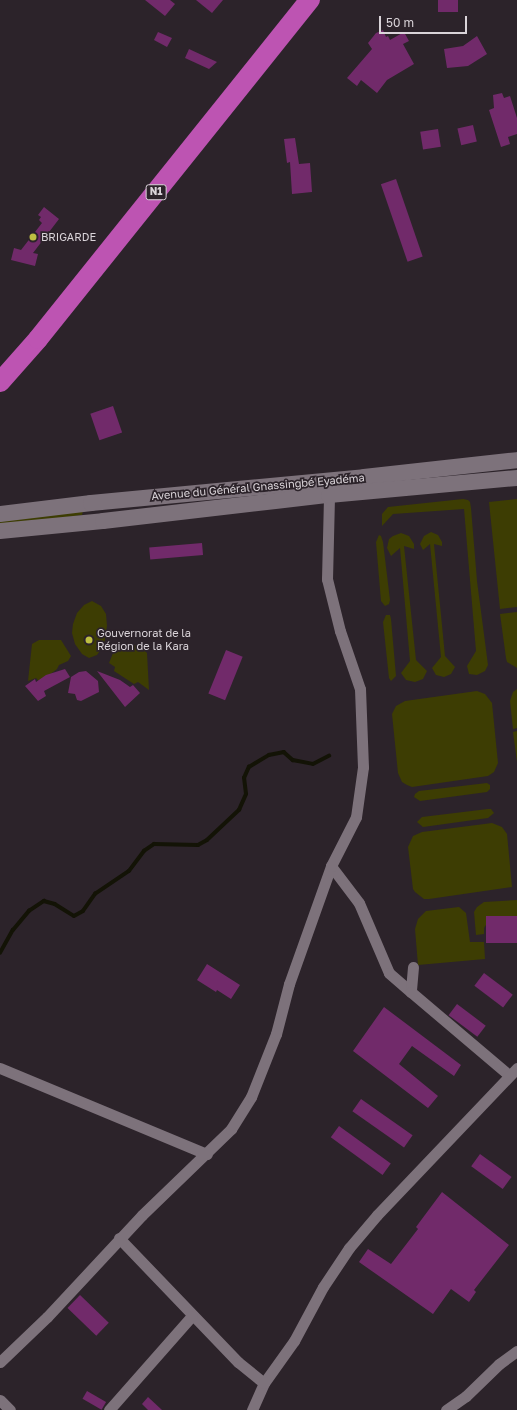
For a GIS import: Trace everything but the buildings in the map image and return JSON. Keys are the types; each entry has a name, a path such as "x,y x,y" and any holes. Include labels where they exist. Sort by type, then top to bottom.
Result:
{"highway":[{"name":"N1","path":"0,382 38,339 310,0"}],"main road":[{"name":"Avenue du Général Gnassingbé Eyadéma","path":"0,514 103,502 364,477 517,460"},
{"name":"Avenue du Général Gnassingbé Eyadéma","path":"0,531 103,522 329,495 517,478"},
{"path":"103,502 103,522"}],"street":[{"path":"1,1357 47,1317 119,1238 231,1129 251,1097 276,1034 289,984 331,866 356,817 363,767 360,688 340,631 327,579 329,495"},
{"path":"252,1410 264,1383 294,1341 323,1287 349,1248 377,1215 513,1072 389,973 359,903 331,866"},
{"path":"411,992 413,966"},
{"path":"0,1068 207,1154"},
{"path":"119,1238 192,1316 238,1362 264,1383"},
{"path":"109,1410 192,1316"},
{"path":"446,1410 466,1396 499,1364 517,1351"},
{"path":"0,1400 10,1410"}],"shaded area":[{"path":"463,499 470,502 471,508 477,581 488,665 485,671 477,675 469,674 467,666 476,651 464,509 393,514 382,526 382,514 388,507"},
{"path":"517,499 517,607 500,609 489,502"},
{"path":"83,511 82,515 0,526 0,520"},
{"path":"431,532 438,535 442,542 442,546 434,544 445,656 455,667 451,674 444,677 436,675 432,668 441,657 430,544 423,550 420,544 424,536"},
{"path":"401,533 409,536 414,544 414,549 404,546 416,660 427,671 423,679 415,682 406,680 401,673 410,661 400,548 391,556 387,548 389,539"},
{"path":"379,535 381,536 383,542 390,600 389,604 385,606 381,601 376,542"},
{"path":"92,601 101,606 106,614 107,626 104,645 97,655 89,658 82,654 75,644 72,633 73,624 77,613 84,605"},
{"path":"517,612 517,668 507,662 500,614"},
{"path":"386,615 390,615 391,619 396,676 391,681 389,678 383,622"},
{"path":"39,640 61,640 71,656 68,661 59,665 57,669 40,682 36,678 28,681 32,644"},
{"path":"117,643 140,646 147,653 149,690 138,682 134,684 114,671 115,667 109,663"},
{"path":"517,689 517,728 513,729 510,701 513,692"},
{"path":"477,691 485,694 492,703 498,763 494,772 488,776 412,787 402,782 398,773 392,714 396,706 405,701"},
{"path":"517,731 517,762 513,732"},
{"path":"487,783 490,785 490,789 487,792 420,801 414,797 419,791"},
{"path":"491,809 494,813 488,818 423,827 417,822 422,817"},
{"path":"492,823 502,827 507,834 512,887 429,899 424,899 415,892 413,889 408,847 413,836 422,832"},
{"path":"517,900 517,917 489,920 484,928 484,934 476,935 474,912 477,907 484,902"},
{"path":"459,907 466,913 470,942 484,942 485,959 418,965 415,929 418,919 426,911"}],"waterway":[{"path":"0,953 13,930 29,911 44,901 55,904 74,916 83,911 95,894 129,871 144,851 154,844 198,845 207,840 239,810 246,794 244,778 249,767 269,755 284,752 293,760 313,764 329,756"}],"place":[{"name":"BRIGARDE","path":"33,237"},
{"name":"Gouvernorat de la Région de la Kara","path":"89,640"}]}
